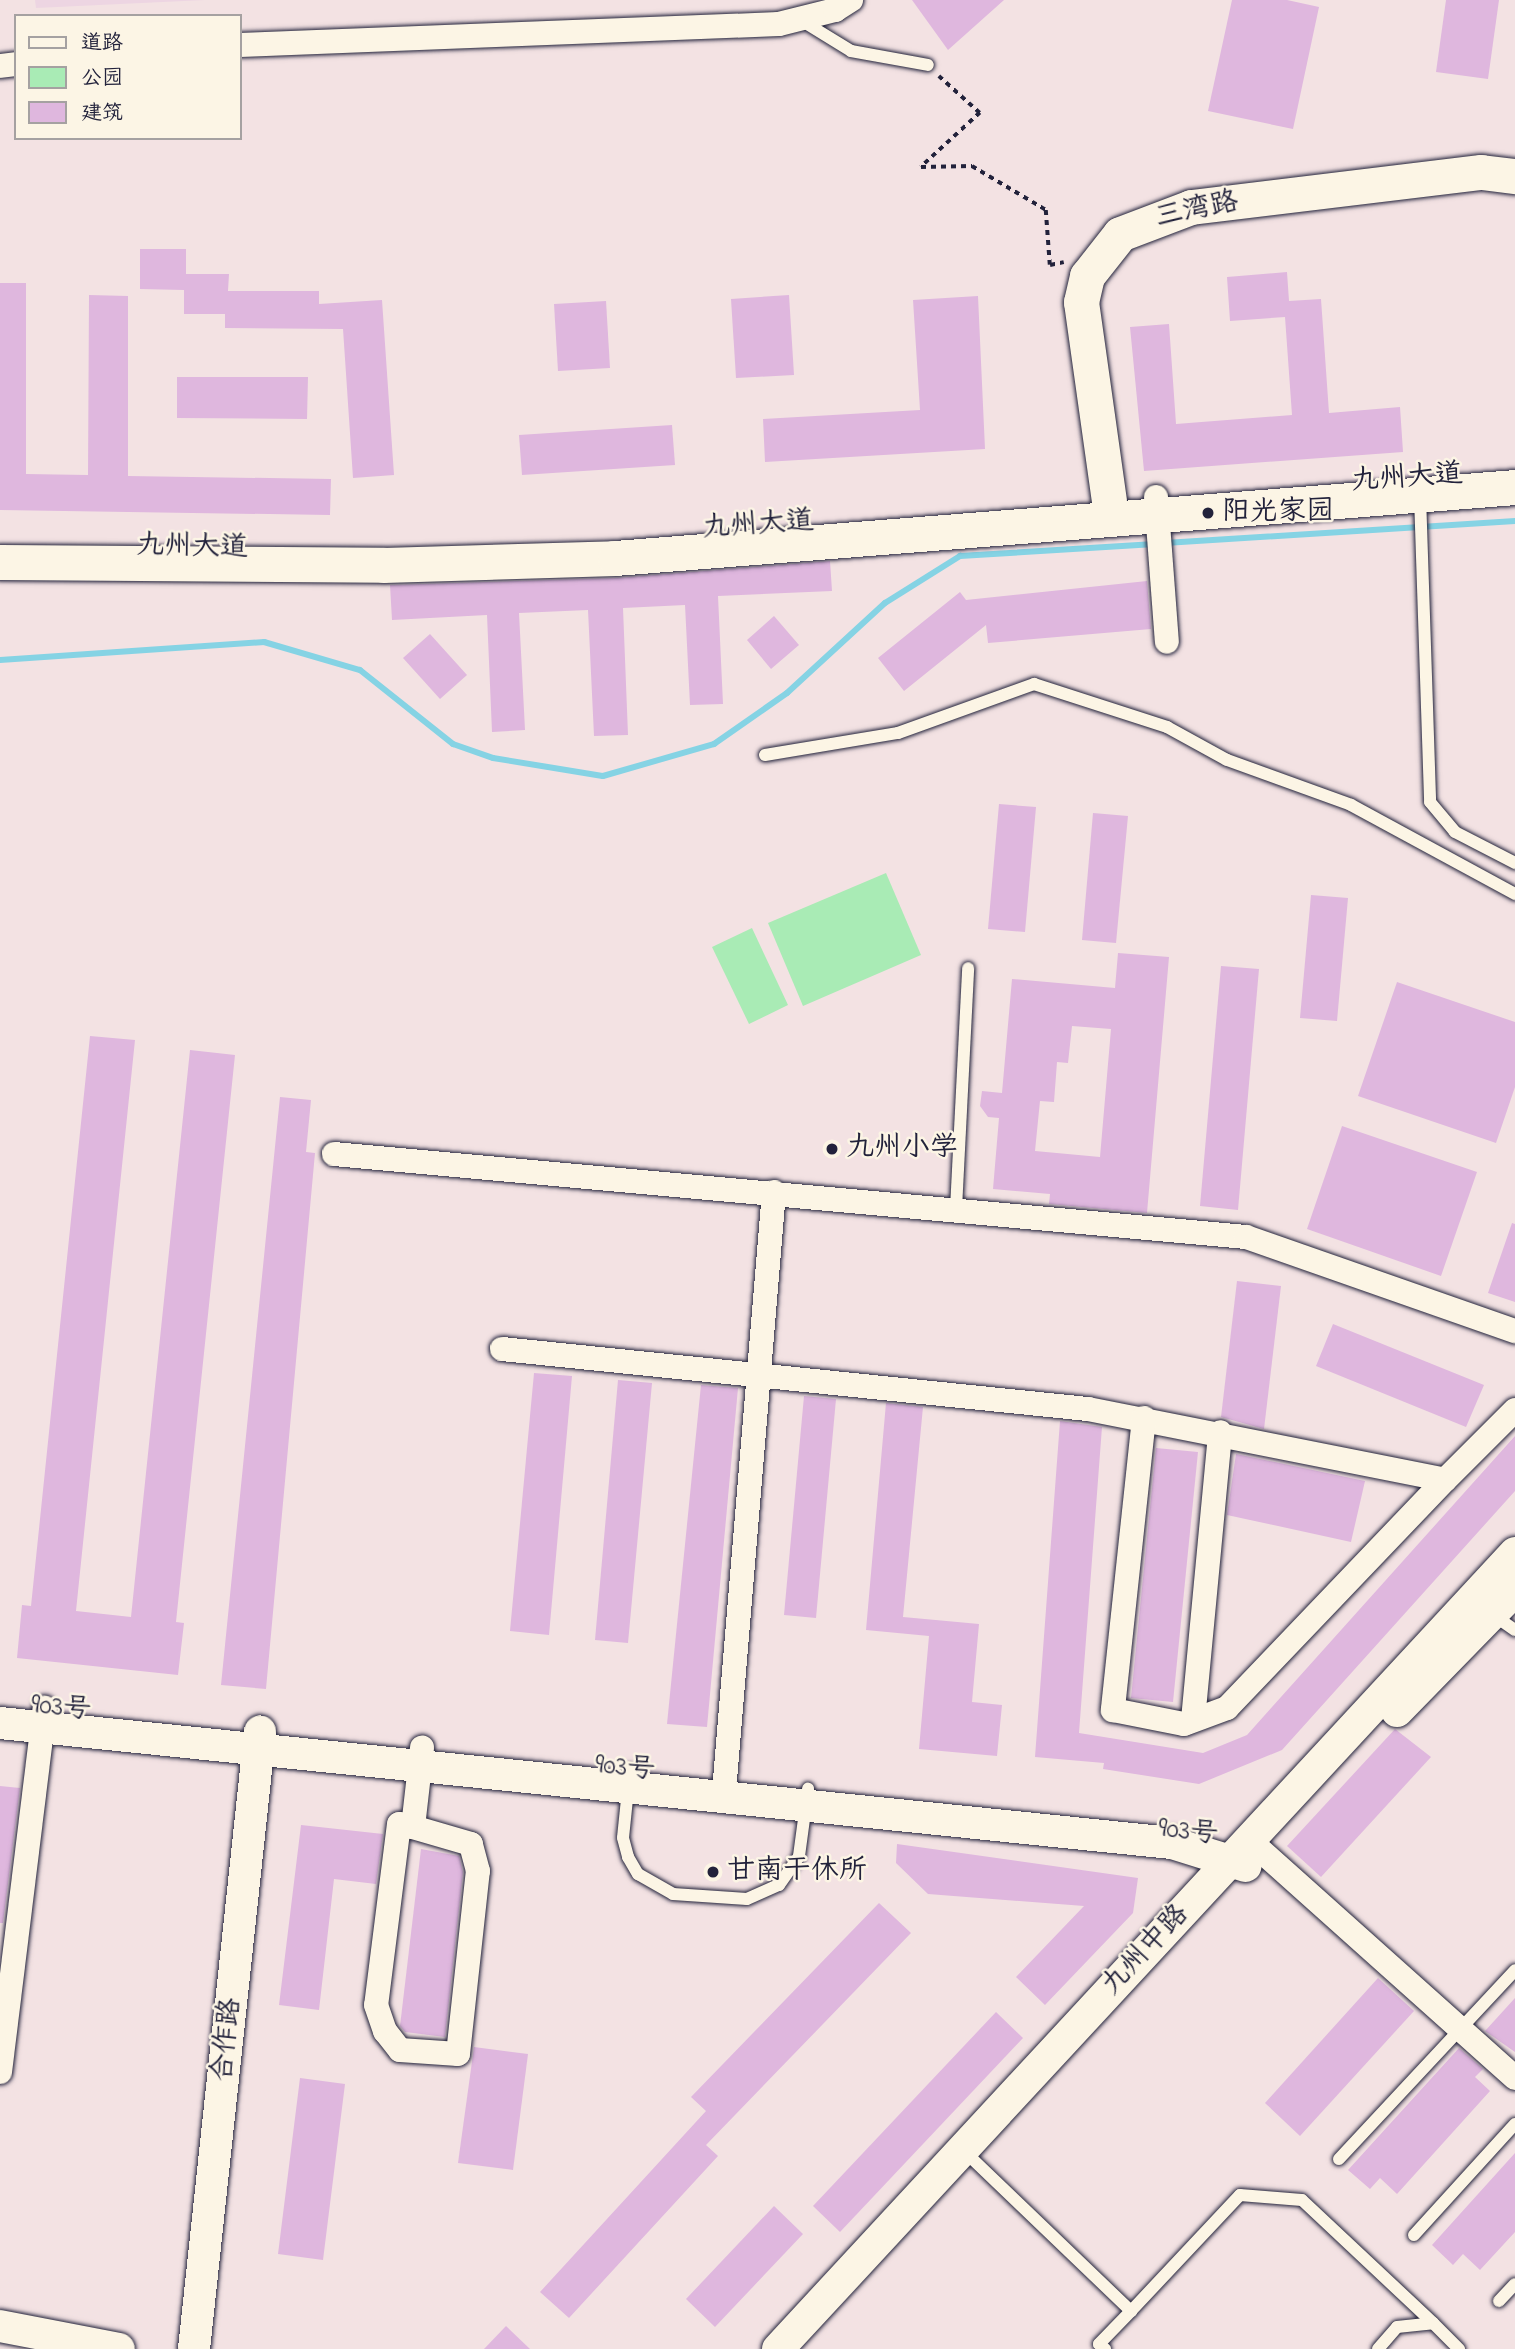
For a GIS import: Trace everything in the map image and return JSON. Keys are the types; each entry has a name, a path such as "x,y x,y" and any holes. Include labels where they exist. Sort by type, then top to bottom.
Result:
{"main road":[{"name":"三湾路","path":"1100,252 1120,234 1191,207 1481,172 1515,176"},
{"path":"1100,252 1081,302 1109,501"},
{"name":"九州大道","path":"0,545 406,548 1109,501 1157,514 1420,493 1515,473"},
{"path":"1420,493 1515,487"},
{"path":"0,562 383,565 615,558 1157,514"}],"street":[{"path":"242,44 779,24 851,0"},
{"path":"1157,514 1167,642"},
{"path":"334,1154 1245,1237 1515,1331"},
{"path":"725,1780 774,1192"},
{"path":"502,1349 759,1373 1144,1418 1445,1480"},
{"path":"1144,1418 1113,1710 1184,1724 1227,1708 1515,1410"},
{"path":"1193,1720 1220,1432"},
{"name":"九州中路","path":"778,2349 970,2156 1247,1854 1515,1553"},
{"path":"1515,1590 1504,1622 1247,1854 1461,2029 1515,2078"},
{"name":"903号","path":"0,1703 44,1718 420,1759 629,1779 725,1780 807,1798 1247,1854"},
{"path":"0,1724 44,1718 0,2072"},
{"name":"合作路","path":"194,2349 259,1741"},
{"path":"413,1827 420,1759"},
{"path":"629,1779 807,1798"},
{"path":"399,1824 413,1827 471,1844 478,1871 458,2054 400,2050 385,2031 376,2005 399,1824"},
{"path":"801,2349 970,2156"},
{"path":"0,2326 119,2349"}],"lane":[{"path":"799,19 851,51 928,65"},
{"path":"1420,493 1430,802 1455,832 1515,863"},
{"path":"765,755 898,733 1034,684 1167,727 1227,760 1351,805 1515,894"},
{"path":"956,1209 968,968"},
{"path":"629,1779 623,1838 628,1857 638,1874 673,1894 747,1899 779,1885 799,1856 807,1798"},
{"path":"1339,2159 1515,1970"},
{"path":"1414,2235 1515,2124"},
{"path":"970,2156 1130,2311"},
{"path":"1105,2349 1100,2344 1240,2195 1302,2200 1459,2349"},
{"path":"1499,2301 1515,2284"},
{"path":"1378,2349 1396,2327 1433,2323"}],"path":[{"path":"928,65 980,113 921,167 972,166 1045,210 1050,265 1100,252"}],"shaded area":[{"path":"35,0 205,0 36,8"}],"green space":[{"path":"886,873 921,955 803,1006 768,923"},
{"path":"752,928 788,1005 749,1024 712,947"}],"building":[{"path":"912,0 1004,0 948,50"},
{"path":"1232,0 1287,0 1319,7 1293,129 1208,111"},
{"path":"1446,0 1499,0 1488,79 1436,72"},
{"path":"140,249 186,249 186,274 229,274 228,291 319,291 319,304 382,300 394,475 353,478 343,329 225,328 225,314 184,314 184,290 140,289"},
{"path":"1287,272 1289,301 1321,299 1329,413 1400,407 1403,452 1144,471 1130,327 1169,324 1176,424 1292,415 1285,317 1230,321 1227,277"},
{"path":"0,283 26,283 26,474 88,475 89,295 128,296 128,476 331,479 330,515 0,510"},
{"path":"789,295 794,375 736,378 731,299"},
{"path":"978,296 985,449 765,462 763,419 920,410 913,300"},
{"path":"606,301 610,368 558,371 554,304"},
{"path":"177,377 308,377 307,419 177,418"},
{"path":"672,425 675,465 522,475 519,435"},
{"path":"830,561 832,591 718,596 723,704 690,705 685,605 623,608 628,735 594,736 588,610 519,613 525,730 492,732 487,615 392,620 390,585 616,578"},
{"path":"1147,581 1151,629 988,643 986,625 904,691 878,658 960,592 966,600"},
{"path":"774,616 799,645 771,669 747,640"},
{"path":"430,634 467,675 440,699 403,658"},
{"path":"999,804 1036,807 1025,932 988,929"},
{"path":"1093,813 1128,816 1116,943 1082,940"},
{"path":"1311,895 1348,898 1337,1021 1300,1018"},
{"path":"1118,953 1169,957 1147,1213 1049,1204 1050,1194 993,1189 999,1118 988,1117 980,1106 982,1091 1002,1093 1012,979 1115,988","holes":["1072,1026 1111,1029 1100,1157 1035,1151 1040,1101 1054,1102 1057,1062 1068,1063"]},
{"path":"1221,966 1259,969 1238,1210 1200,1206"},
{"path":"1397,982 1515,1022 1515,1087 1496,1143 1358,1096"},
{"path":"90,1036 135,1040 76,1611 131,1617 190,1050 235,1055 176,1622 184,1623 178,1675 17,1658 22,1605 31,1606"},
{"path":"280,1097 311,1100 306,1152 315,1153 266,1689 221,1685"},
{"path":"1342,1126 1477,1172 1441,1276 1307,1229"},
{"path":"1512,1223 1515,1224 1515,1302 1488,1293"},
{"path":"1237,1281 1281,1286 1264,1429 1221,1417"},
{"path":"1333,1324 1484,1385 1466,1427 1316,1366"},
{"path":"534,1373 572,1376 549,1635 510,1631"},
{"path":"618,1380 652,1383 628,1643 595,1640"},
{"path":"701,1385 738,1388 707,1727 667,1724"},
{"path":"804,1396 836,1399 816,1618 784,1615"},
{"path":"886,1403 923,1407 903,1617 979,1624 972,1702 1002,1705 997,1756 919,1749 929,1636 866,1630"},
{"path":"1060,1421 1102,1427 1079,1733 1203,1753 1247,1735 1515,1436 1515,1491 1282,1750 1199,1784 1103,1769 1104,1763 1035,1757"},
{"path":"1156,1448 1198,1452 1173,1702 1131,1698"},
{"path":"1236,1454 1365,1481 1351,1542 1227,1515"},
{"path":"1395,1729 1431,1757 1321,1877 1287,1846"},
{"path":"0,1786 20,1788 3,1923 0,1923"},
{"path":"301,1825 383,1834 376,1884 334,1879 319,2010 279,2005"},
{"path":"897,1844 1138,1878 1133,1913 1045,2005 1016,1977 1084,1906 928,1894 896,1863"},
{"path":"421,1849 459,1856 463,1872 445,2037 405,2032 400,2026"},
{"path":"879,1903 911,1933 706,2145 718,2156 569,2318 540,2292 706,2111 691,2097"},
{"path":"1378,1978 1414,2011 1300,2136 1265,2103"},
{"path":"1515,1998 1515,2052 1485,2031"},
{"path":"996,2012 1023,2038 840,2232 813,2206"},
{"path":"474,2047 528,2054 513,2170 458,2163"},
{"path":"1459,2048 1483,2069 1475,2077 1490,2091 1397,2194 1380,2178 1370,2189 1348,2170"},
{"path":"300,2078 345,2084 323,2260 278,2254"},
{"path":"1515,2153 1515,2232 1480,2270 1463,2254 1453,2265 1432,2245"},
{"path":"774,2206 803,2234 715,2327 686,2299"},
{"path":"506,2326 530,2349 484,2349"}],"waterway":[{"path":"1165,543 1515,521"},
{"path":"0,660 264,642 360,670 453,744 493,758 603,776 714,744 787,693 885,603 960,556 1155,544"}],"place":[{"name":"阳光家园","path":"1208,513"},
{"name":"九州小学","path":"832,1149"},
{"name":"甘南干休所","path":"713,1872"}]}
